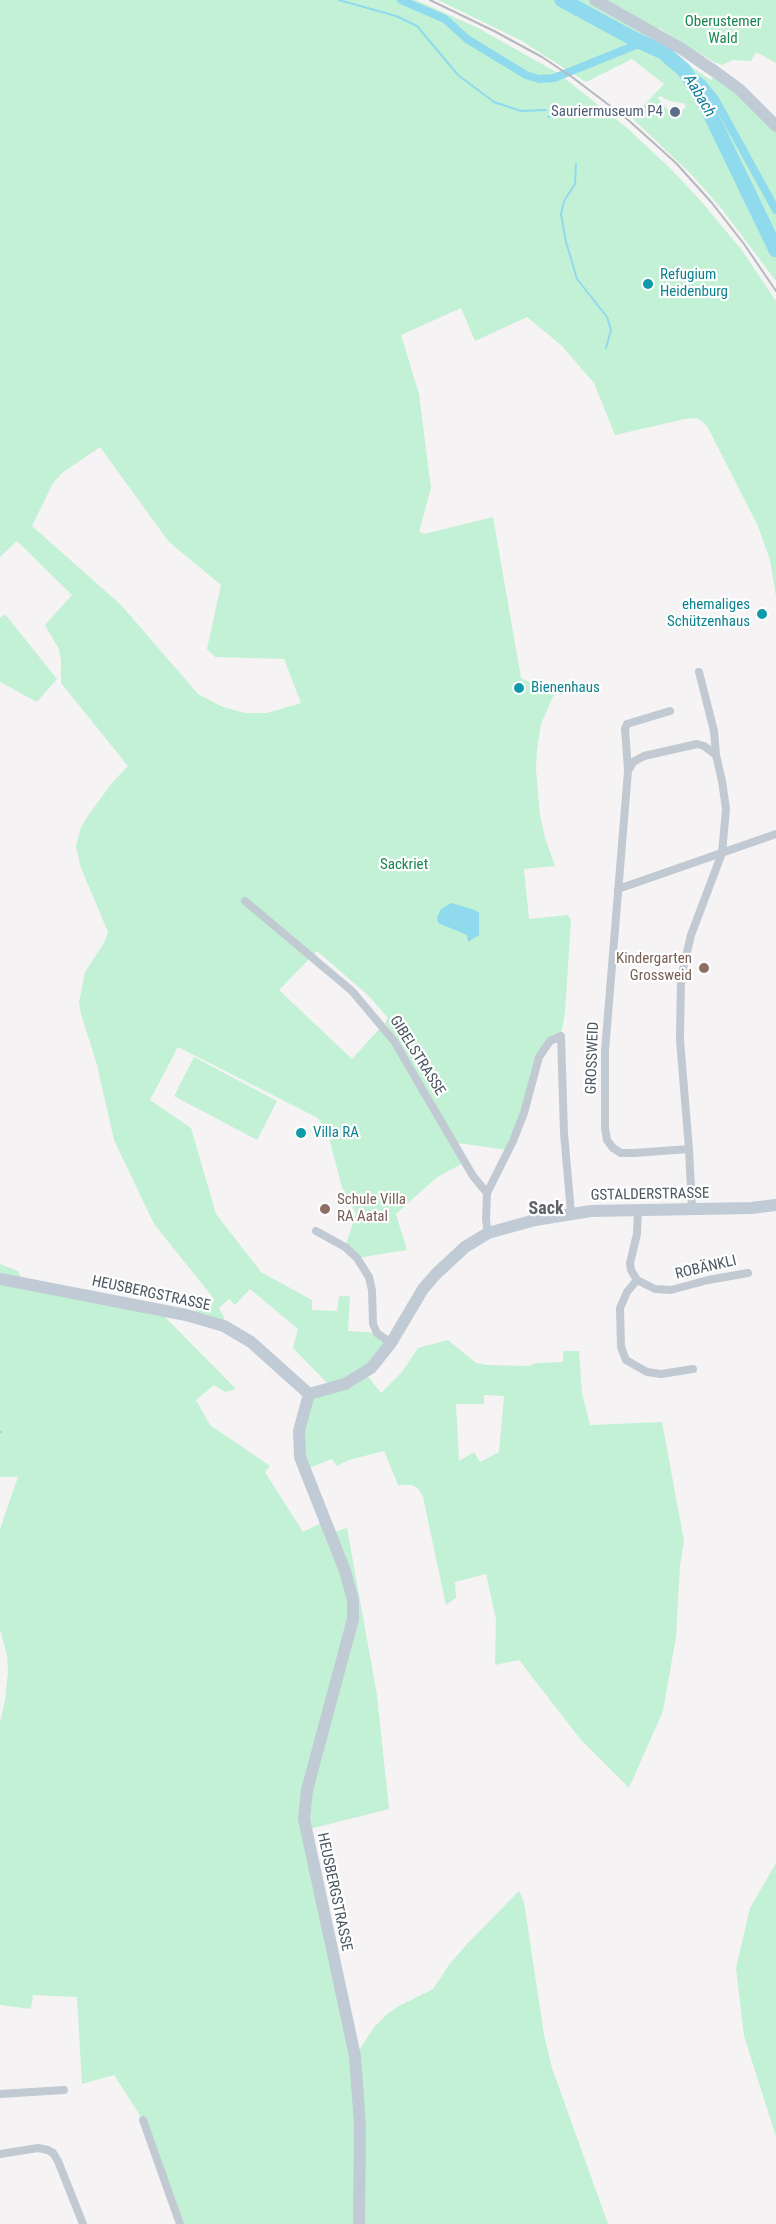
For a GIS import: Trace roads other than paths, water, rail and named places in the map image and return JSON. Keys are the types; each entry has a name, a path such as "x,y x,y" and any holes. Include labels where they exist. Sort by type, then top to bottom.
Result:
{"street":[{"path":"596,0 682,50 739,89 776,126"},
{"path":"692,1208 680,1040 681,978 691,935 722,853 725,822 725,795 716,755 714,730 699,672"},
{"name":"GROSSWEID","path":"669,711 627,724 625,729 628,771 605,1051 605,1128 607,1140 621,1153 689,1149"},
{"path":"628,771 633,762 644,756 690,744 704,746 716,755"},
{"path":"618,889 776,834"},
{"name":"GIBELSTRASSE","path":"245,901 352,991 382,1024 473,1176 487,1193"},
{"path":"488,1233 487,1193 520,1122 538,1057 550,1041 561,1036 564,1133 571,1213"},
{"name":"GSTALDERSTRASSE","path":"309,1394 345,1384 378,1362 423,1289 465,1247 488,1233 571,1213 638,1209 751,1208 776,1205"},
{"path":"638,1209 637,1234 630,1263 637,1280 627,1292 620,1308 621,1347 626,1360 647,1372 661,1374 693,1369"},
{"path":"316,1231 345,1247 357,1258 369,1278 372,1290 373,1324 377,1333 391,1343"},
{"name":"ROBÄNKLI","path":"637,1280 655,1289 671,1290 748,1273"},
{"name":"HEUSBERGSTRASSE","path":"0,1279 186,1315 224,1326 251,1342 309,1394 299,1431 300,1457 345,1571 353,1600 353,1619 307,1790 304,1819 355,2056 360,2125 358,2224"},
{"path":"0,2094 64,2090"},
{"path":"143,2120 180,2224"},
{"path":"0,2154 38,2148 53,2153 83,2224"}],"water":[{"path":"451,903 479,913 479,935 468,942 467,935 438,923 437,917 441,909"}],"waterway":[{"path":"339,0 396,16 417,26 458,75 494,102 521,111 546,110"},
{"path":"401,0 445,19 467,39 526,75 539,79 554,78 641,43"},
{"name":"Aabach","path":"562,0 663,52 684,70 703,99 776,250"},
{"path":"684,70 702,83 715,99 776,210"},
{"path":"548,117 584,110"},
{"path":"576,164 575,184 564,201 561,214 566,242 577,279 607,317 611,330 606,348"}],"railway":[{"path":"430,0 542,57 626,118 676,163 712,203 776,291"}],"place":[{"name":"Sauriermuseum P4","path":"675,112"},
{"name":"Refugium Heidenburg","path":"648,284"},
{"name":"ehemaliges Schützenhaus","path":"762,614"},
{"name":"Bienenhaus","path":"519,688"},
{"name":"Kindergarten Grossweid","path":"704,968"},
{"name":"Villa RA","path":"301,1133"},
{"name":"Schule Villa RA Aatal","path":"325,1209"}],"district":[{"name":"Sack","path":"546,1209"}],"park label":[{"name":"Oberustemer Wald","path":"723,30"},
{"name":"Sackriet","path":"404,865"}]}
